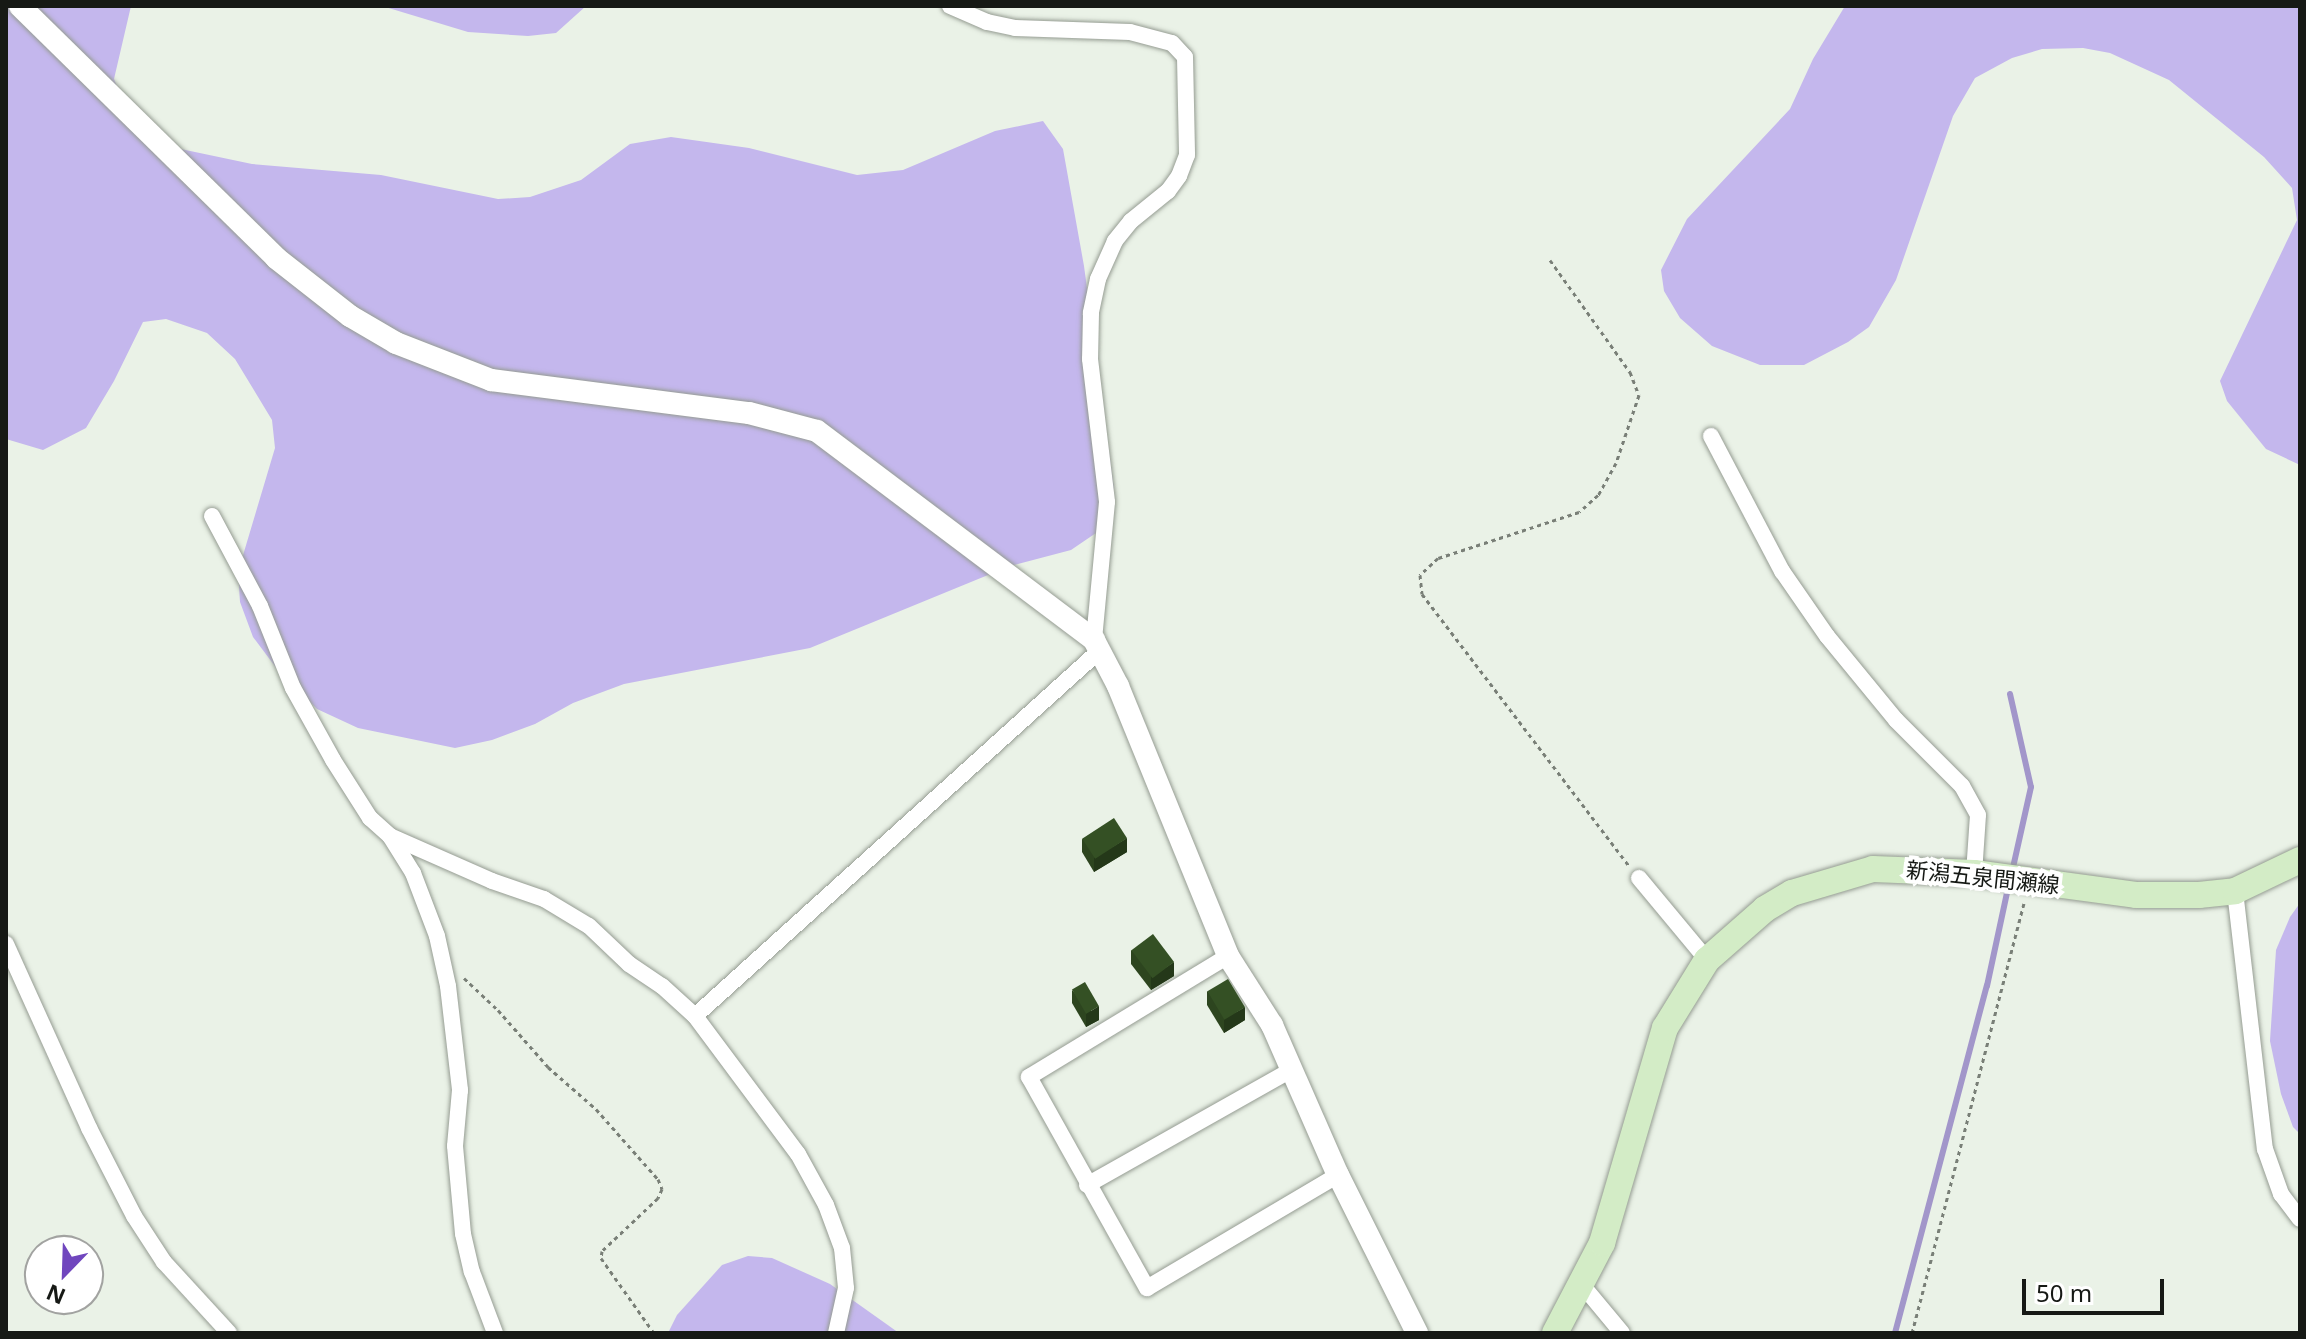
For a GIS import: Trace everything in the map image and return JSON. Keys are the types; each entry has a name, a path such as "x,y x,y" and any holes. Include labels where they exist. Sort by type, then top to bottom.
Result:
{"main road":[{"name":"新潟五泉間瀬線","path":"1555,1333 1583,1286 1602,1243 1665,1028 1707,960 1745,924 1792,893 1873,869 1974,873 2136,895 2235,891 2300,860"}],"street":[{"path":"20,6 276,258 350,316 396,343 491,380 749,413 817,431 1096,646 1118,686 1228,956 1272,1025 1289,1071 1417,1333"},
{"path":"695,1016 1096,646 1107,502 1090,359 1091,313 1098,279 1115,241 1131,221 1168,191 1179,176 1187,155 1185,57 1172,43 1130,32 1015,28 987,22 950,6"},
{"path":"1711,436 1782,571 1827,636 1896,720 1962,786 1978,815 1974,873"},
{"path":"212,516 260,606 293,688 333,760 370,818 390,836 413,873 443,963 460,1090 455,1146 463,1234 472,1272 495,1333"},
{"path":"390,836 492,881 544,899 589,926 629,964 662,986 695,1016 782,1131 826,1205 842,1248 846,1288 836,1333"},
{"path":"1639,878 1707,960"},
{"path":"2235,891 2265,1149 2281,1194 2300,1219"},
{"path":"6,944 89,1128 134,1216 164,1262 229,1333"},
{"path":"1228,956 1029,1077 1147,1288 1338,1175"},
{"path":"1087,1185 1289,1071"},
{"path":"1583,1286 1622,1333"}],"path":[{"path":"1550,260 1630,372 1639,395 1616,463 1598,495 1579,512 1438,558 1420,575 1422,594 1639,878"},
{"path":"1912,1333 2017,879"},
{"path":"443,963 498,1010 548,1067 596,1109 658,1179 662,1189 658,1198 602,1251 601,1258 654,1333"}],"shaded area":[{"path":"6,6 131,6 114,79 127,111 176,148 252,164 381,175 498,199 530,197 581,180 630,144 671,137 749,148 857,175 903,170 995,131 1043,121 1063,149 1084,266 1114,488 1096,533 1071,550 1010,566 810,648 624,684 573,703 535,724 492,740 455,748 358,728 317,709 277,669 253,637 240,602 238,572 275,448 272,420 235,359 207,333 166,319 143,322 114,381 86,428 43,450 6,439"},
{"path":"382,6 586,6 556,33 528,36 468,32"},
{"path":"1845,6 2300,6 2300,465 2266,449 2227,401 2220,381 2297,220 2292,188 2264,157 2169,80 2110,53 2083,48 2042,49 2012,58 1975,78 1953,116 1896,280 1869,327 1848,342 1804,365 1760,365 1712,346 1680,318 1664,291 1661,270 1687,219 1790,109 1813,59"},
{"path":"2300,903 2300,1134 2293,1127 2281,1094 2270,1041 2276,950 2290,917"},
{"path":"748,1256 772,1258 830,1284 899,1333 668,1333 677,1315 722,1265"}],"building":[{"path":"1114,818 1127,838 1095,859 1082,839"},
{"path":"1153,934 1174,962 1153,978 1131,950"},
{"path":"1228,979 1245,1007 1224,1020 1207,991"},
{"path":"1085,982 1099,1006 1086,1014 1072,990"}],"waterway":[{"path":"2010,694 2031,787 2012,872"},
{"path":"1895,1333 1987,986 2009,883"}]}
